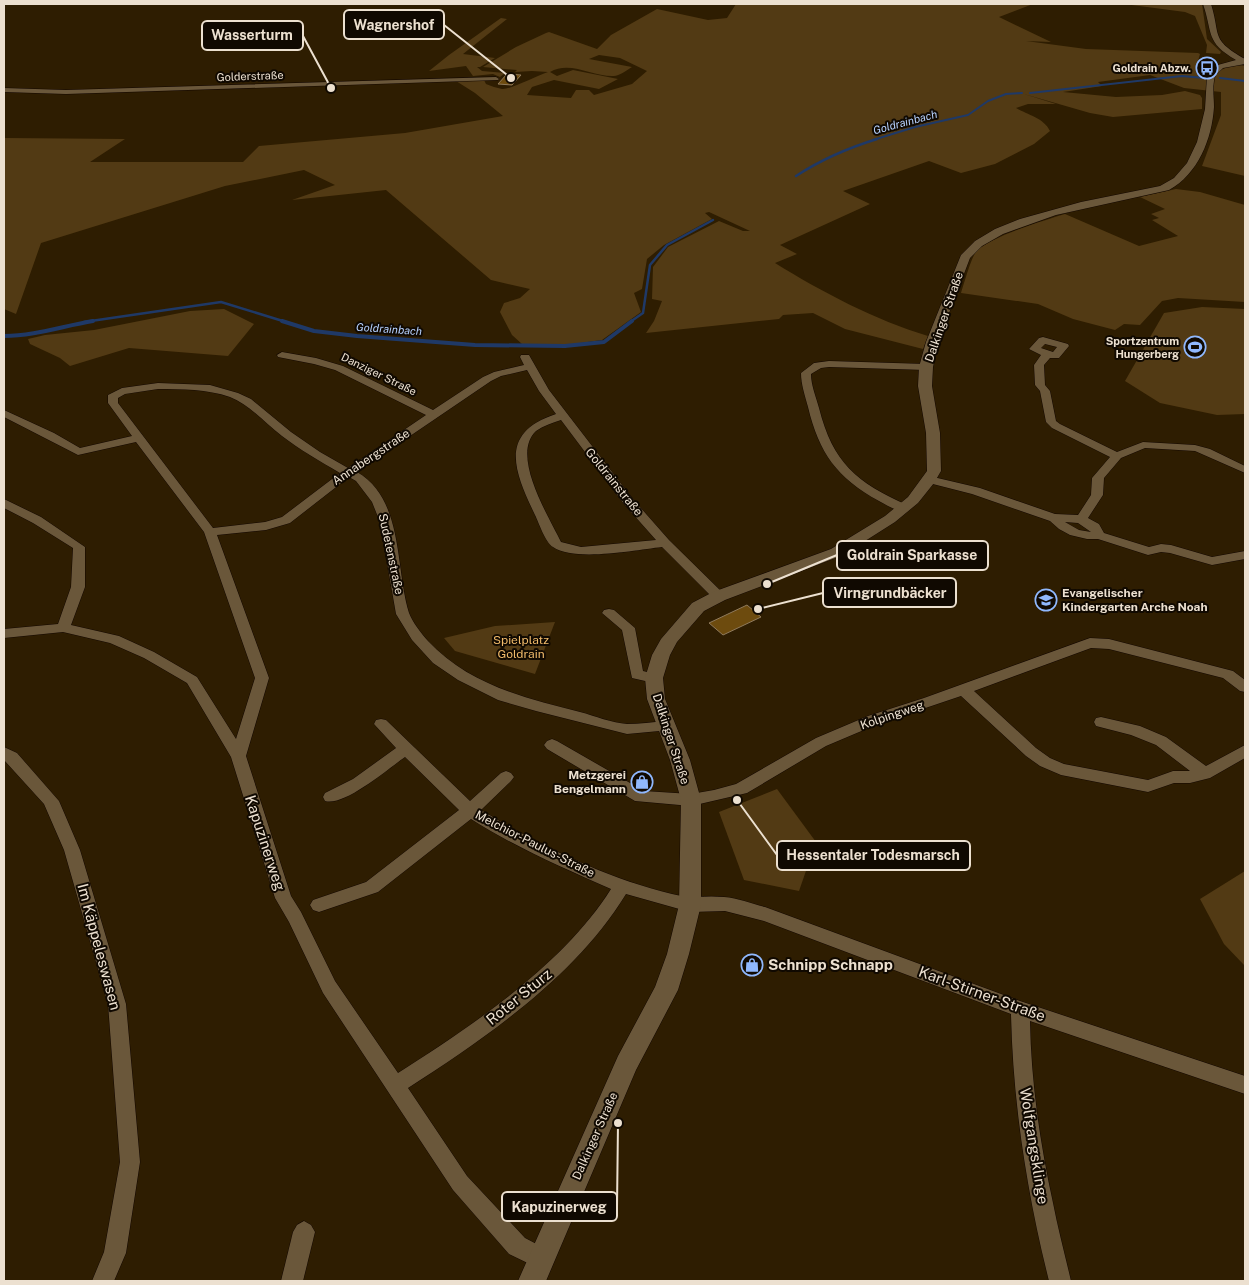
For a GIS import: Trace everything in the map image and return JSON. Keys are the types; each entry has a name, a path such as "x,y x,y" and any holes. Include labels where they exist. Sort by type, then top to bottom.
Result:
{"street":[{"path":"1207,4 1214,36 1219,44 1244,61"},
{"name":"Dalkinger Straße","path":"536,1270 627,1064 666,990 678,954 690,905 691,800 680,760 665,726 656,699 654,678 661,655 670,639 698,607 719,596 838,552 890,519 913,500 934,471 933,433 925,386 926,367 932,342 965,257 970,249 992,235 1046,215 1169,187 1179,180 1194,160 1203,138 1209,110 1210,77 1217,68 1244,61"},
{"name":"Golderstraße","path":"4,90 85,91 496,79"},
{"path":"1048,353 1039,365 1040,385 1045,391 1051,422 1117,456"},
{"name":"Danziger Straße","path":"282,355 316,361 339,368 434,415"},
{"name":"Annabergstraße","path":"210,532 266,526 286,520 348,472 487,379 527,362"},
{"name":"Goldrainstraße","path":"527,362 562,416 628,501 665,543 719,596"},
{"path":"903,508 890,502 850,475 836,463 823,438 806,379 806,373 818,366 829,364 926,367"},
{"name":"Sudetenstraße","path":"138,438 113,403 112,397 122,391 158,386 210,388 247,401 287,434 316,454 360,479 378,501 386,522 403,614 417,637 438,660 463,677 503,696 627,729 665,726"},
{"path":"4,413 50,435 78,452 138,438 202,519 210,532 262,678 238,756"},
{"path":"562,416 531,430 524,439 522,469 526,483 556,544 567,549 581,551 665,543"},
{"path":"1082,519 1098,496 1100,486 1098,478 1117,456 1144,445 1195,448 1245,470"},
{"path":"929,480 976,491 1054,518 1082,519 1095,527 1099,535"},
{"path":"4,503 37,520 79,547 78,587 63,628"},
{"path":"1054,518 1061,527 1087,537 1099,535 1148,551 1161,548 1171,549 1212,561 1245,555"},
{"path":"609,613 628,628 637,675 654,678"},
{"name":"Kapuzinerweg","path":"4,634 63,628 114,639 149,655 192,680 238,756 282,898 295,917 329,987 460,1183 536,1270"},
{"name":"Kolpingweg","path":"552,745 641,797 691,800 741,789 830,738 872,720 1090,643 1109,644 1228,674 1245,687"},
{"path":"963,689 1031,752 1045,762 1061,769 1148,786 1173,777 1190,777 1205,774 1245,751"},
{"path":"1101,722 1135,730 1161,741 1205,774"},
{"name":"Melchior-Paulus-Straße","path":"381,724 470,812 560,859 622,886 690,905"},
{"path":"331,798 358,783 405,749"},
{"name":"Im Käppeleswasen","path":"4,753 12,757 51,801 72,850 117,1004 130,1162 115,1253 103,1281"},
{"path":"318,905 372,887 470,812 506,777"},
{"name":"Roter Sturz","path":"395,1086 463,1042 549,973 604,915 622,886"},
{"name":"Karl-Stirner-Straße","path":"690,905 725,904 765,914 1020,1009 1245,1085"},
{"name":"Wolfgangsklinge","path":"1020,1009 1022,1065 1033,1148 1047,1228 1060,1281"},
{"path":"292,1281 304,1232"}],"green space":[{"path":"736,4 1033,4 999,17 1051,42 1026,41 1086,49 1198,53 1200,54 1198,61 1209,69 1206,73 1216,75 1229,66 1245,66 1245,176 1202,166 1221,115 1221,92 1184,88 1150,75 1098,82 1102,86 1063,92 1116,97 1162,95 1185,91 1200,95 1202,98 1202,109 1113,117 1090,113 1024,94 1056,104 1028,104 1016,108 1040,120 1050,131 1034,144 995,164 961,173 929,161 843,191 870,204 780,245 797,254 775,263 869,314 928,336 923,349 845,329 813,313 783,315 779,319 646,333 654,321 662,301 652,299 653,267 668,247 719,221 743,231 750,231 709,212 705,213 712,219 664,245 647,259 642,289 634,293 641,312 602,340 566,345 522,344 512,335 500,312 504,303 520,298 530,289 491,280 386,190 292,200 335,185 304,170 225,186 41,243 16,314 4,309 4,138 125,139 90,162 243,162 259,146 405,133 503,116 475,93 456,81 484,80 486,84 506,89 548,72 515,72 517,70 483,67 516,47 549,32 597,49 611,35 657,9 708,20 727,18","holes":["599,55 620,58 647,71 632,84 594,95 589,90 576,90 571,98 527,95 532,87 554,80 599,89 618,79 573,70 557,76 550,72 558,69 574,68 606,76 616,76 632,67 589,59"]},
{"path":"1124,4 1202,4 1207,39 1221,52 1220,54 1206,53 1207,45 1195,16 1185,12"},
{"path":"501,18 507,19 463,54 495,58 477,67 482,71 505,73 500,77 493,74 473,76 466,66 429,71 449,55"},
{"path":"1176,189 1200,192 1245,205 1245,302 1178,298 1162,301 1140,325 1124,324 1115,330 1073,319 1038,304 961,293 974,255 983,246 1018,230 1065,214 1139,246 1178,236 1152,220 1159,218 1151,214 1165,209 1140,197"},
{"name":"Sportzentrum Hungerberg","path":"1202,307 1245,309 1245,414 1217,415 1160,403 1125,381 1164,313"},
{"path":"224,309 254,324 228,356 129,348 70,366 60,358 30,344 28,339 45,335 94,330 190,311"},
{"name":"Spielplatz Goldrain","path":"555,622 535,674 455,651 444,638 495,626"},
{"path":"777,789 816,842 799,891 744,880 719,812"},
{"path":"1245,871 1245,966 1224,944 1200,899"}],"building":[{"path":"507,74 521,75 512,85 498,84"},
{"path":"747,605 761,617 723,635 709,623"}],"waterway":[{"name":"Goldrainbach","path":"1030,93 1182,76 1205,78"},
{"name":"Goldrainbach","path":"1220,78 1245,81"},
{"name":"Goldrainbach","path":"873,140 915,127 968,115 988,101 1006,94 1022,93"},
{"name":"Goldrainbach","path":"796,176 835,155 877,139"},
{"name":"Goldrainbach","path":"630,322 643,313 650,265 667,245 713,220"},
{"name":"Goldrainbach","path":"84,322 221,302 286,322"},
{"name":"Goldrainbach","path":"4,336 37,333 93,321"},
{"name":"Goldrainbach","path":"282,321 314,331 357,336 475,345 565,346 604,342 632,321"}],"place":[{"name":"Goldrain Abzw.","path":"1207,68"},
{"name":"Wagnershof","path":"511,78"},
{"name":"Wasserturm","path":"331,88"},
{"name":"Sportzentrum Hungerberg","path":"1195,347"},
{"name":"Goldrain Sparkasse","path":"767,584"},
{"name":"Evangelischer Kindergarten Arche Noah","path":"1046,600"},
{"name":"Virngrundbäcker","path":"758,609"},
{"name":"Metzgerei Bengelmann","path":"642,782"},
{"name":"Hessentaler Todesmarsch","path":"737,800"},
{"name":"Schnipp Schnapp","path":"752,965"},
{"name":"Kapuzinerweg","path":"618,1123"}]}
